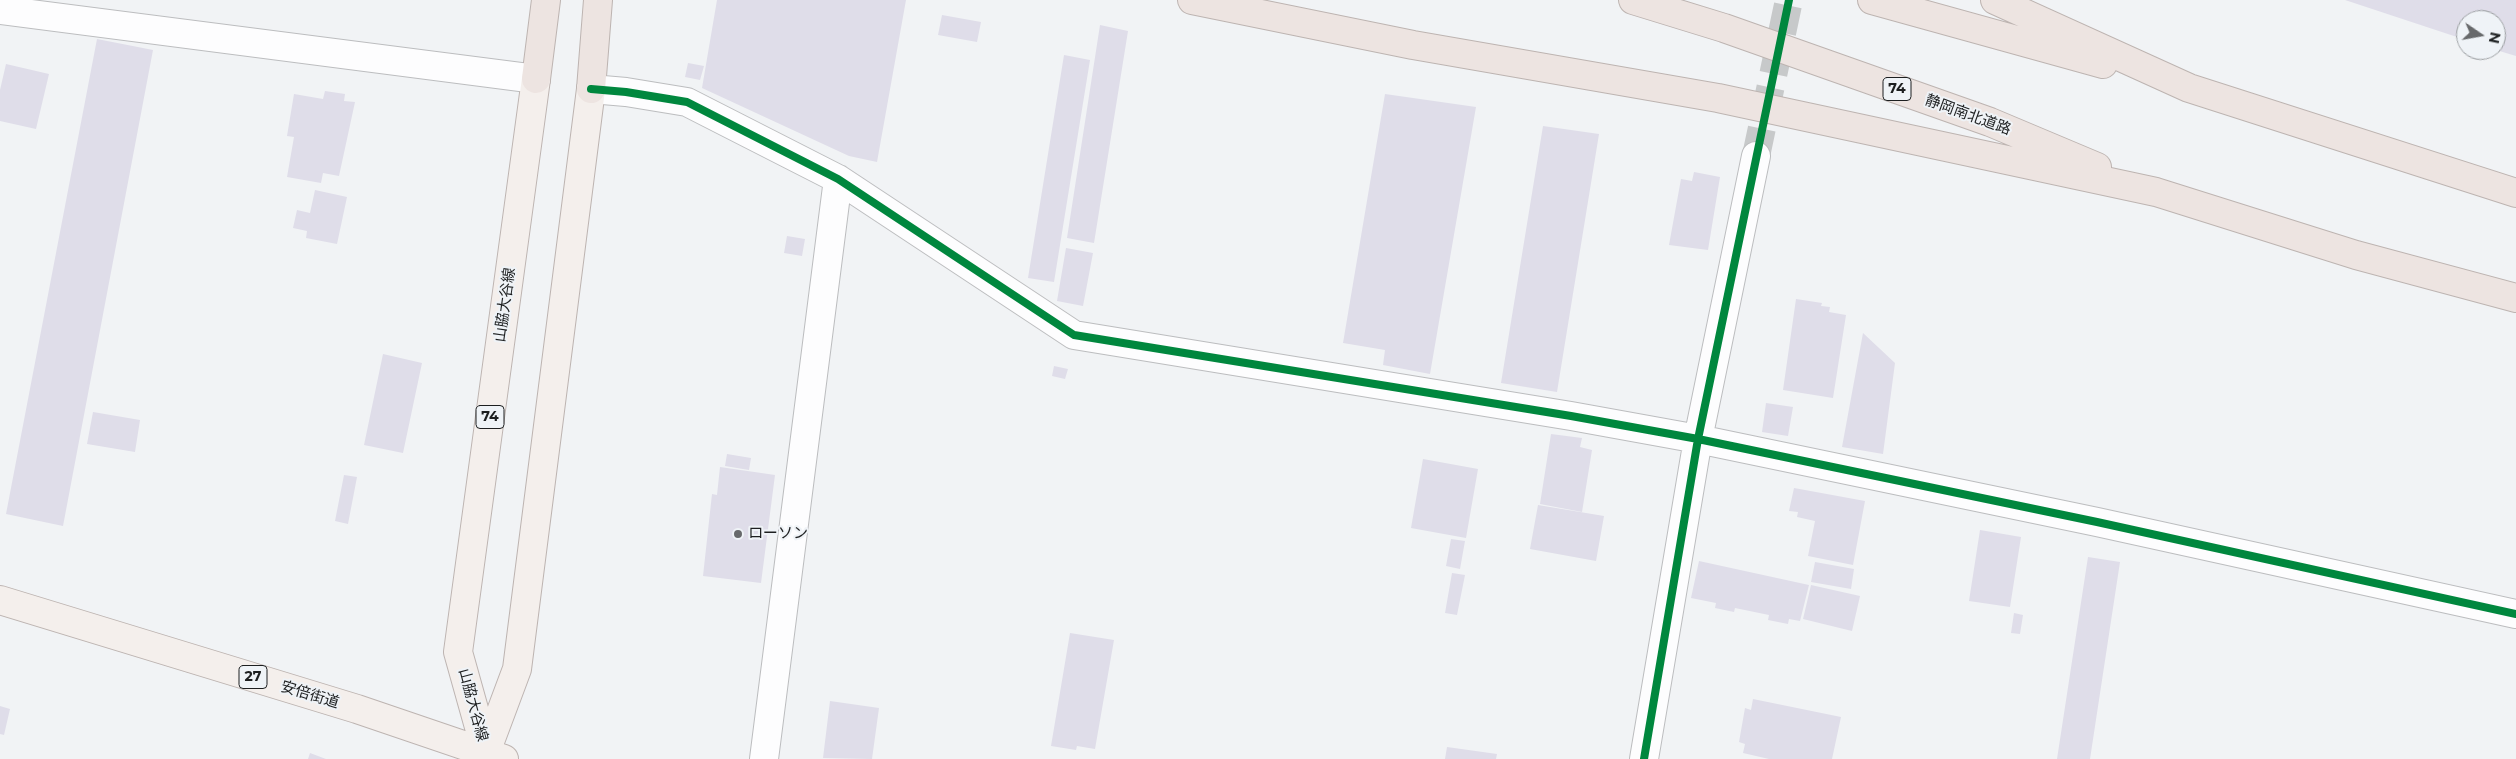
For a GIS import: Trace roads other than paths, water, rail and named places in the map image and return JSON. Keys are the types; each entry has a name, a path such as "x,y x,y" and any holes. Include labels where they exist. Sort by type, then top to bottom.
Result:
{"highway":[{"path":"537,0 542,27"},
{"path":"536,80 546,0"},
{"path":"591,88 598,0"},
{"path":"594,38 611,0"},
{"path":"1192,0 1413,45 1718,98 2156,192 2356,255 2516,298"},
{"name":"静岡南北道路","path":"1633,0 1724,28 1990,122 2156,192"},
{"path":"1872,0 2189,88 2516,194"},
{"path":"1995,0 2189,88"}],"main road":[{"name":"山脇大谷線","path":"491,757 458,652 536,80"},
{"name":"山脇大谷線","path":"491,757 517,669 591,88"},
{"name":"安倍街道","path":"0,600 357,709 491,757"}],"street":[{"path":"0,10 536,80"},
{"path":"591,88 687,102 838,179 1074,335 1571,416 1698,439 2097,522 2516,614"},
{"path":"1644,759 1698,439 1756,156"},
{"path":"764,759 838,179"}],"tunnel":[{"path":"1756,156 1789,0"}],"place":[{"name":"ローソン","path":"738,534"}]}
